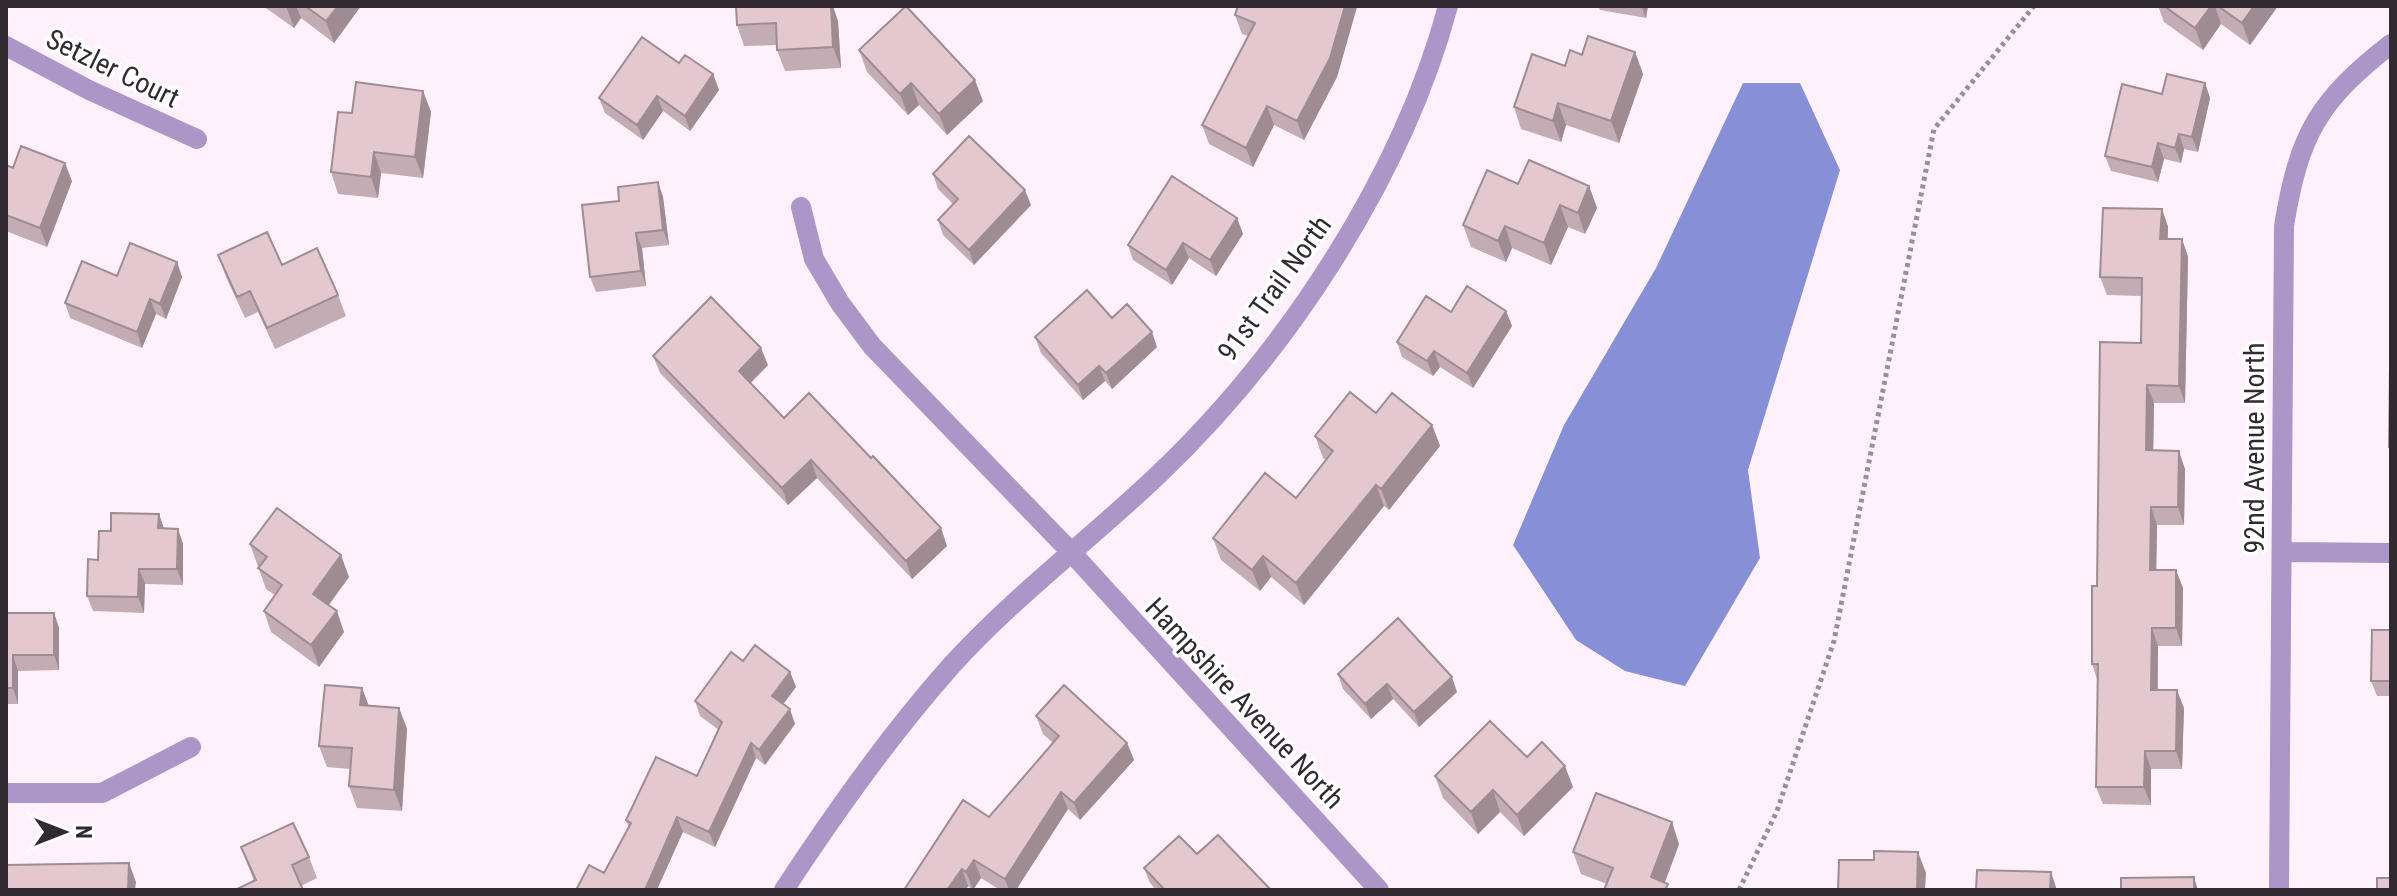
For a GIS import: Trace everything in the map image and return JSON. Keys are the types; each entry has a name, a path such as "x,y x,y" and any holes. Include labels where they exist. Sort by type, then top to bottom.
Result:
{"street":[{"name":"91st Trail North","path":"1071,552 1161,472 1240,385 1317,284 1384,175 1435,55 1448,6"},
{"name":"92nd Avenue North","path":"2279,890 2284,226 2293,171 2314,120 2348,77 2391,44"},
{"name":"Setzler Court","path":"6,46 89,90 197,139"},
{"name":"Hampshire Avenue North","path":"801,207 814,259 840,303 872,346 1071,552 1379,890"},
{"path":"784,890 847,795 951,666 1071,552"},
{"path":"2282,552 2391,553"},
{"path":"6,793 102,793 191,747"}],"path":[{"path":"1739,890 1777,811 1834,641 1934,129 2034,6"}],"water":[{"path":"1743,83 1800,83 1840,170 1748,470 1760,558 1685,686 1625,671 1576,640 1513,545 1564,425 1656,268"}],"building":[{"path":"305,6 338,6 326,21"},
{"path":"736,6 831,6 833,47 777,50 776,23 737,25"},
{"path":"906,6 975,80 939,114 911,83 900,94 859,50"},
{"path":"1238,6 1345,6 1330,58 1297,121 1267,106 1246,148 1202,125 1255,23 1235,15"},
{"path":"2164,6 2211,6 2195,28"},
{"path":"2218,6 2254,6 2242,23"},
{"path":"1588,36 1635,52 1611,121 1558,103 1553,121 1514,107 1532,54 1565,66 1570,50 1582,55"},
{"path":"642,37 679,63 685,55 713,74 685,116 657,96 637,125 599,98"},
{"path":"2167,74 2205,83 2192,137 2179,134 2175,148 2158,143 2152,167 2105,156 2122,84 2162,94"},
{"path":"356,82 423,91 415,157 374,152 371,177 331,172 338,112 352,113"},
{"path":"969,136 1025,190 969,250 938,220 958,199 933,174"},
{"path":"21,146 65,163 40,228 6,215 6,165 13,168"},
{"path":"1529,160 1589,186 1578,213 1560,205 1544,243 1505,226 1498,241 1463,225 1487,170 1518,184"},
{"path":"1172,176 1237,218 1210,260 1183,243 1166,270 1128,245"},
{"path":"658,182 663,230 636,233 641,271 590,277 582,205 619,201 618,187"},
{"path":"2103,208 2162,209 2160,239 2182,239 2179,386 2147,385 2146,450 2179,451 2178,507 2151,507 2150,570 2176,570 2176,628 2152,628 2151,690 2177,690 2176,751 2145,751 2144,787 2096,787 2098,664 2092,664 2092,586 2097,586 2100,342 2141,343 2142,278 2100,277"},
{"path":"267,232 282,265 317,248 338,295 267,328 250,291 237,297 218,255"},
{"path":"130,243 177,262 160,304 150,299 137,332 65,303 82,261 117,276"},
{"path":"1467,286 1506,311 1467,373 1434,351 1427,361 1397,342 1426,296 1451,312"},
{"path":"1087,290 1112,318 1127,304 1152,332 1106,373 1099,366 1078,385 1035,337"},
{"path":"711,297 761,348 739,371 784,418 809,393 941,528 906,561 811,460 782,488 653,356"},
{"path":"2390,368 2391,447 2389,447"},
{"path":"1350,392 1376,413 1392,393 1432,425 1381,489 1376,485 1296,583 1263,556 1252,570 1213,538 1265,473 1296,498 1333,451 1315,436"},
{"path":"277,508 341,555 313,594 337,611 311,645 264,611 282,585 258,568 267,557 250,544"},
{"path":"111,513 159,514 158,528 178,529 177,569 139,569 138,597 87,596 88,559 98,560 99,531 111,531"},
{"path":"6,613 54,613 54,655 13,655 13,688 6,688"},
{"path":"1398,618 1452,677 1414,712 1387,684 1365,704 1338,674"},
{"path":"2372,630 2391,630 2391,681 2371,681"},
{"path":"755,645 790,672 772,696 790,709 759,750 751,743 709,832 677,817 645,890 576,890 589,865 604,873 631,823 626,820 656,757 697,776 722,722 695,701 731,652 743,661"},
{"path":"325,685 362,688 360,705 399,708 394,790 349,786 352,748 319,746"},
{"path":"1064,685 1127,743 1074,803 1061,792 1005,879 974,860 966,872 962,869 947,890 904,890 963,800 989,817 1059,736 1036,716"},
{"path":"1490,721 1527,757 1542,742 1565,766 1517,815 1493,790 1471,812 1435,776"},
{"path":"1596,793 1672,822 1651,877 1668,884 1665,890 1604,890 1613,868 1573,852"},
{"path":"293,823 309,857 292,865 303,890 235,890 256,880 241,847"},
{"path":"1218,835 1271,890 1165,890 1144,868 1179,836 1197,854"},
{"path":"1874,851 1918,852 1917,890 1838,890 1839,860 1874,860"},
{"path":"129,863 128,890 6,890 6,865"},
{"path":"1977,870 2051,872 2050,890 1976,890"},
{"path":"2194,877 2194,890 2121,890 2121,878"},
{"path":"2377,878 2391,878 2391,890 2377,890"}]}
